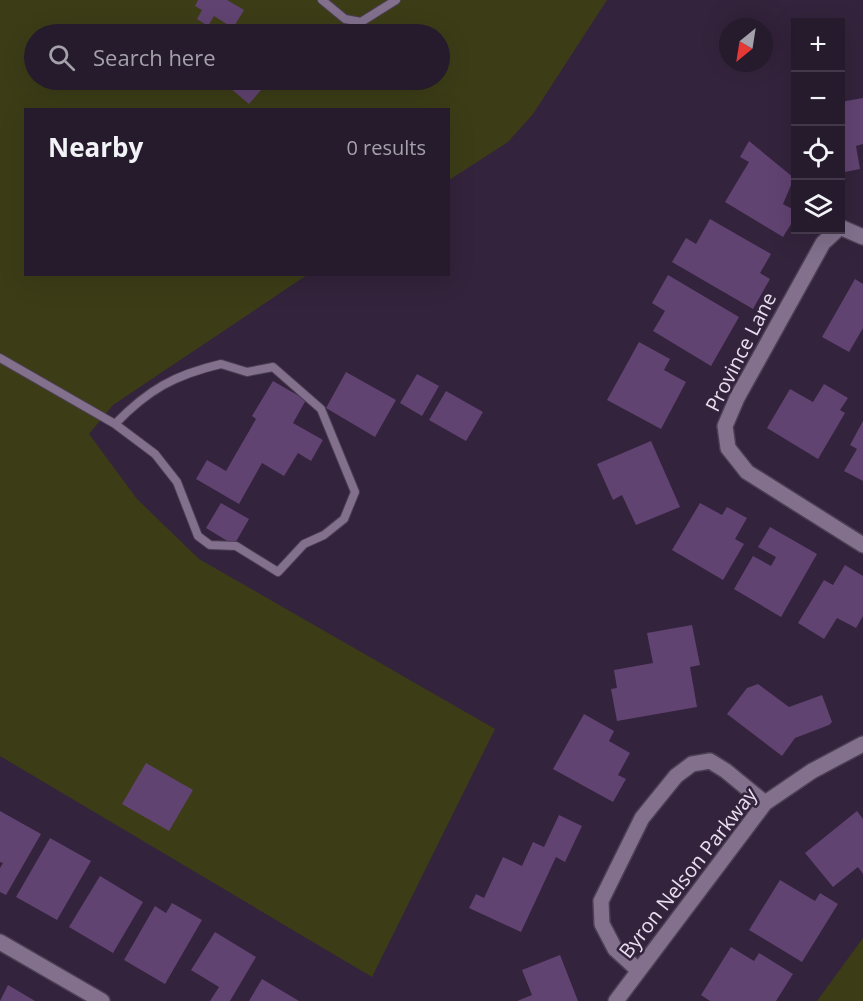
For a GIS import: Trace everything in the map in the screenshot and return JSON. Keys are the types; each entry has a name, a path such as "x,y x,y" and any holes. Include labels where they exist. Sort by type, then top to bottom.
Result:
{"street":[{"name":"Province Lane","path":"845,230 863,237"},
{"name":"Province Lane","path":"833,234 823,243 737,398 725,426 728,448 747,472 863,546"},
{"name":"Byron Nelson Parkway","path":"616,1001 765,803 812,771 863,744"},
{"path":"638,970 615,949 602,924 601,901 642,818 676,776 692,764 710,762 726,771 765,803"},
{"path":"0,942 102,1001"}],"lane":[{"path":"322,0 345,19 362,22 396,0"},
{"path":"0,358 115,424 155,454 177,482 198,536 210,545 236,546 278,572 304,544 324,535 344,519 355,492 321,409 273,367 246,372 221,364 194,370 161,384 137,402 115,424"}],"shaded area":[{"path":"0,0 607,0 533,114 508,142 450,179 450,108 24,108 24,276 306,276 113,405 89,434 137,499 199,559 495,729 372,977 0,756"},
{"path":"863,938 863,1001 817,1001"}],"building":[{"path":"198,0 227,0 244,10 235,24 227,24 214,16 209,24 205,24 197,19 202,10 195,6"},
{"path":"232,90 261,90 249,104"},
{"path":"863,98 863,144 856,146 860,169 845,172 845,126 845,101"},
{"path":"749,141 791,176 791,185 783,204 791,208 791,224 783,237 725,202 749,162 740,157"},
{"path":"710,219 771,254 760,273 770,279 753,309 672,262 686,238 696,244"},
{"path":"668,275 739,317 711,366 653,331 665,311 652,303"},
{"path":"855,279 863,284 863,328 849,352 822,337"},
{"path":"639,342 670,359 664,370 686,382 661,429 607,400"},
{"path":"346,372 396,400 375,437 326,408"},
{"path":"417,374 439,386 422,416 400,403"},
{"path":"273,381 306,400 293,423 323,440 311,461 298,453 284,476 262,463 239,504 196,479 207,460 226,471 256,419 252,416"},
{"path":"824,384 848,398 840,410 845,413 818,459 767,428 790,389 813,402"},
{"path":"446,391 483,412 466,441 429,420"},
{"path":"863,421 863,481 844,471 857,449 850,445"},
{"path":"651,441 680,507 636,525 622,495 613,500 597,464"},
{"path":"221,503 249,519 234,545 206,528"},
{"path":"700,503 722,515 727,507 747,518 735,539 744,544 723,580 672,550"},
{"path":"770,527 817,554 781,617 734,589 753,556 771,566 776,557 758,547"},
{"path":"845,565 863,576 863,616 856,628 837,618 824,639 798,623 824,580 833,585"},
{"path":"692,625 700,665 690,667 697,707 617,721 611,689 617,688 614,670 653,663 647,633"},
{"path":"758,684 789,707 822,695 832,722 795,738 782,756 727,714 747,688"},
{"path":"584,714 614,731 609,741 630,753 618,775 626,779 613,802 553,769"},
{"path":"146,763 193,790 169,831 122,804"},
{"path":"0,811 41,834 6,895 0,892 0,868 3,863 0,862"},
{"path":"857,811 863,819 863,874 858,867 833,887 805,853"},
{"path":"559,815 582,826 565,862 556,857 521,932 469,908 476,894 484,898 503,857 522,866 533,842 544,847"},
{"path":"50,838 91,861 57,920 16,897"},
{"path":"100,876 143,902 113,953 69,927"},
{"path":"780,880 815,901 820,893 838,904 802,962 749,930"},
{"path":"172,903 202,920 165,984 124,960 155,906 166,913"},
{"path":"215,932 256,957 230,1001 210,1001 219,987 191,970"},
{"path":"731,947 754,961 759,953 793,974 776,1001 710,1001 701,995"},
{"path":"560,955 578,1001 517,1001 532,995 522,970"},
{"path":"262,979 299,1001 249,1001"},
{"path":"8,985 35,1001 0,1001"}]}
